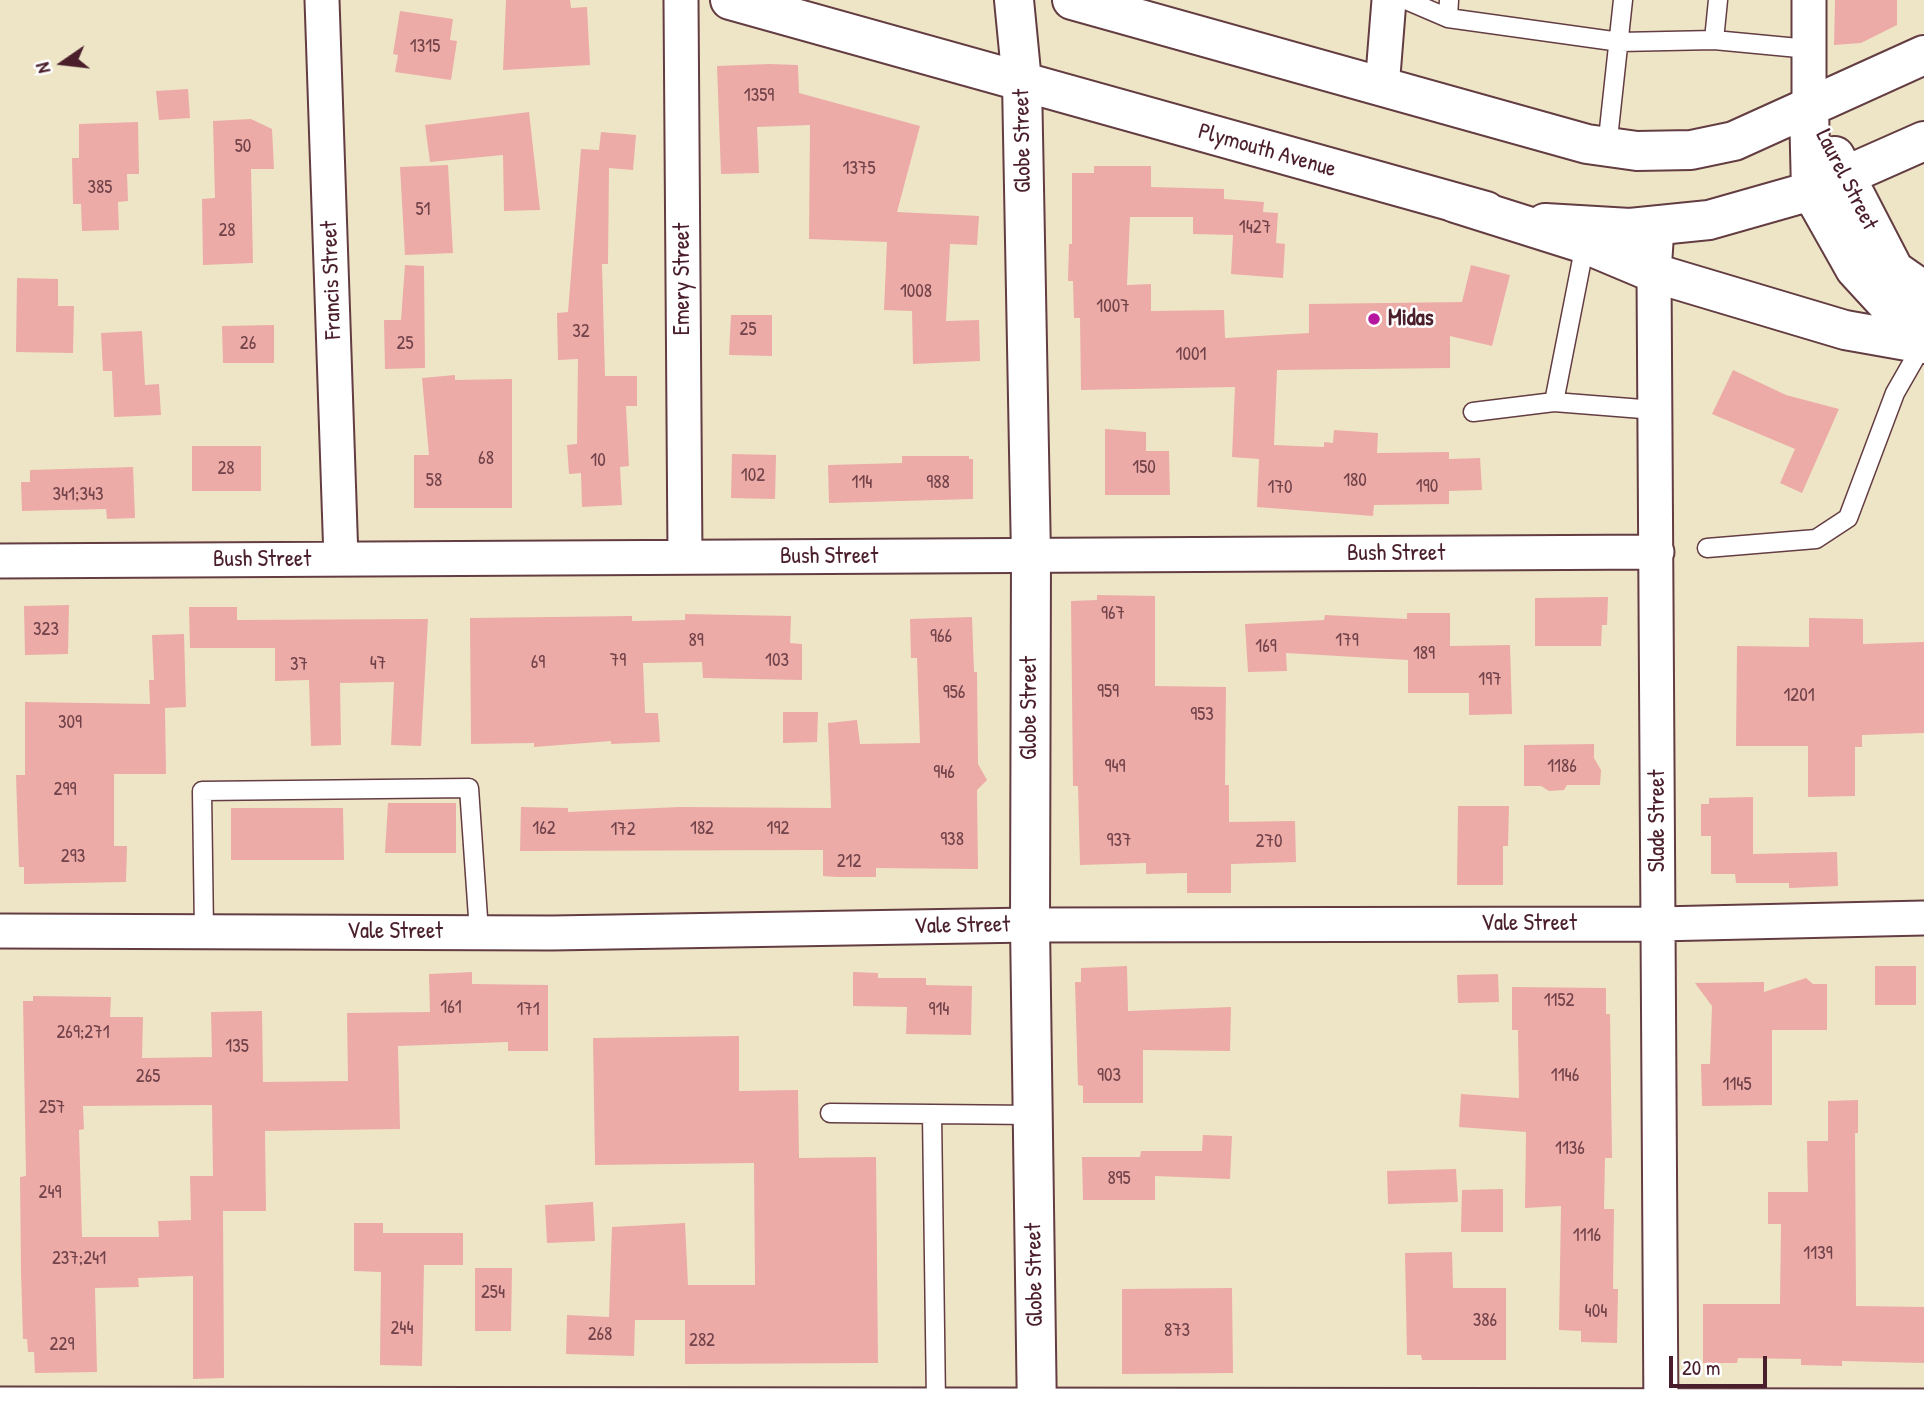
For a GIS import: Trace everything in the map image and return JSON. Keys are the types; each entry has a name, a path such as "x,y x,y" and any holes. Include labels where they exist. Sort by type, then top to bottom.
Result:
{"main road":[{"name":"Plymouth Avenue","path":"730,0 1455,203 1558,225 1657,227 1740,213 1811,191 1924,141"},
{"name":"Globe Street","path":"1014,0 1022,82 1031,556 1030,925 1037,1409"},
{"path":"1072,0 1382,88 1607,148 1668,152 1716,145 1754,133 1924,55"},
{"name":"Laurel Street","path":"1809,108 1894,270 1924,291"},
{"name":"Laurel Street","path":"1809,108 1811,191 1855,269 1889,306 1924,334"},
{"path":"1455,203 1585,244 1654,272 1845,330 1924,344"}],"street":[{"name":"Francis Street","path":"322,0 341,559"},
{"name":"Emery Street","path":"681,0 685,557"},
{"path":"1382,88 1389,0"},
{"path":"1809,0 1809,108"},
{"name":"Slade Street","path":"1657,227 1654,272 1661,1411"},
{"name":"Bush Street","path":"0,561 1657,552"},
{"name":"Vale Street","path":"0,931 479,932 1030,925 1658,924 1924,918"},
{"path":"0,1404 936,1403 1037,1409 1661,1411 1924,1406"}],"lane":[{"path":"1406,0 1620,42 1714,40 1809,49"},
{"path":"1607,148 1623,0"},
{"path":"1714,40 1718,0"},
{"path":"1554,402 1585,244"},
{"path":"1707,548 1816,539 1848,518 1895,393 1924,344"},
{"path":"1473,412 1554,402 1655,410"},
{"path":"204,932 202,791 469,788 479,932"},
{"path":"830,1113 1033,1115"},
{"path":"932,1114 936,1403"}],"building":[{"path":"506,0 570,0 571,8 587,7 590,65 503,70"},
{"path":"1835,0 1897,0 1897,25 1861,43 1834,45"},
{"path":"400,11 453,19 450,40 457,41 451,80 395,72 398,55 393,54"},
{"path":"798,65 799,93 920,126 897,212 979,216 977,245 950,244 946,321 979,320 980,361 913,364 912,311 884,310 887,242 809,239 810,125 757,127 759,173 721,174 717,66"},
{"path":"188,89 190,118 159,120 156,91"},
{"path":"529,112 540,210 504,211 503,155 430,162 425,125"},
{"path":"251,119 272,129 274,169 251,169 253,263 203,265 202,199 215,198 213,121"},
{"path":"138,122 139,174 127,174 128,201 118,202 119,230 82,231 81,204 73,204 72,158 79,158 79,124"},
{"path":"601,132 636,135 633,170 609,168 608,264 602,264 605,376 637,376 637,406 626,406 629,466 620,467 622,505 582,507 581,473 569,474 567,445 577,444 578,359 558,360 557,313 568,312 581,149 599,150"},
{"path":"448,165 453,253 405,255 400,167"},
{"path":"1094,166 1151,166 1151,187 1224,189 1224,199 1264,202 1263,212 1278,213 1276,243 1285,244 1283,278 1231,274 1233,235 1193,234 1193,217 1130,217 1127,285 1151,284 1151,311 1224,310 1225,338 1309,333 1309,304 1462,302 1471,265 1510,275 1492,346 1450,336 1450,368 1277,370 1274,445 1324,447 1324,442 1333,443 1334,430 1378,433 1377,453 1449,452 1449,459 1480,458 1482,490 1449,491 1449,504 1374,505 1373,516 1257,507 1259,459 1232,457 1235,387 1081,390 1080,318 1074,318 1073,281 1068,281 1069,244 1072,244 1072,173 1094,173"},
{"path":"405,265 424,266 425,368 385,369 384,320 401,320"},
{"path":"17,278 58,279 58,306 74,306 73,353 16,352"},
{"path":"731,315 772,315 772,356 729,355"},
{"path":"274,325 274,363 223,363 222,326"},
{"path":"142,331 145,385 159,384 161,415 114,417 112,371 103,371 101,333"},
{"path":"1733,370 1786,395 1839,409 1802,493 1780,483 1795,449 1712,414"},
{"path":"455,375 455,380 512,379 512,508 414,508 414,455 429,455 422,378"},
{"path":"1105,429 1146,432 1146,451 1169,451 1170,495 1105,495"},
{"path":"192,446 261,446 261,491 192,491"},
{"path":"732,454 776,455 775,499 731,498"},
{"path":"902,456 969,456 969,459 973,459 973,499 829,503 828,465 902,463"},
{"path":"133,467 135,518 107,519 106,509 22,511 21,482 30,482 30,470"},
{"path":"1097,595 1155,596 1155,686 1226,687 1225,785 1229,785 1229,822 1295,821 1296,862 1231,864 1231,893 1187,893 1187,873 1146,874 1146,863 1080,865 1078,786 1073,786 1071,601 1097,600"},
{"path":"1608,597 1607,625 1602,625 1601,646 1535,646 1535,598"},
{"path":"69,605 68,654 25,655 24,606"},
{"path":"189,607 237,607 237,620 428,619 421,746 391,745 394,682 340,683 341,745 311,746 309,680 275,681 275,648 190,648"},
{"path":"1407,613 1450,613 1450,646 1510,645 1512,714 1469,715 1469,693 1408,693 1408,660 1286,653 1287,671 1248,672 1245,624 1324,620 1325,615 1407,619"},
{"path":"685,614 791,616 790,643 802,644 802,680 703,678 702,662 643,663 645,713 658,713 660,742 611,744 611,741 534,747 534,743 471,744 470,618 632,616 632,621 685,620"},
{"path":"972,617 974,672 977,672 978,764 987,780 977,790 978,869 876,868 876,877 837,877 823,876 823,850 520,851 521,807 568,808 568,812 679,807 831,808 828,723 857,720 860,744 920,743 917,658 911,658 910,619"},
{"path":"1809,618 1863,619 1863,644 1924,642 1924,733 1862,735 1862,747 1855,747 1855,796 1808,797 1808,746 1736,746 1737,646 1809,647"},
{"path":"184,634 186,707 165,708 166,774 114,774 114,846 127,846 126,882 24,884 24,867 19,867 16,775 25,775 25,702 150,704 149,680 154,680 152,635"},
{"path":"783,712 818,712 817,742 783,743"},
{"path":"1594,744 1594,758 1601,770 1600,785 1567,785 1564,790 1549,791 1541,786 1524,786 1524,745"},
{"path":"1753,797 1753,854 1837,852 1838,886 1789,888 1789,883 1736,883 1735,874 1711,874 1711,836 1701,836 1701,804 1709,804 1709,798"},
{"path":"388,803 456,803 456,853 385,853"},
{"path":"1458,806 1509,806 1508,846 1503,846 1503,885 1457,885"},
{"path":"231,808 343,808 344,860 231,860"},
{"path":"1127,966 1128,1011 1231,1007 1230,1051 1143,1050 1143,1103 1083,1103 1083,1086 1078,1085 1075,982 1081,982 1081,968"},
{"path":"1875,966 1916,966 1916,1005 1875,1005"},
{"path":"472,972 472,984 548,985 548,1051 508,1051 508,1042 398,1046 400,1129 265,1131 266,1211 223,1211 224,1378 193,1379 193,1276 138,1278 139,1287 95,1288 97,1372 35,1373 34,1352 28,1352 27,1339 23,1339 20,1177 26,1176 23,1001 33,1001 33,996 111,997 110,1017 143,1017 142,1058 212,1057 211,1012 262,1011 263,1082 348,1081 347,1013 430,1012 429,974","holes":["212,1105 213,1176 190,1176 191,1220 158,1221 159,1237 82,1237 79,1130 84,1129 83,1106"]},
{"path":"853,972 878,973 878,978 926,978 926,985 972,986 971,1035 906,1034 907,1007 853,1006"},
{"path":"1498,974 1499,1002 1458,1003 1457,975"},
{"path":"1806,978 1813,984 1827,984 1827,1030 1772,1030 1772,1105 1702,1106 1701,1064 1710,1064 1712,1006 1695,983 1764,982 1764,992"},
{"path":"1512,987 1606,988 1606,1014 1610,1014 1612,1158 1605,1158 1604,1209 1614,1209 1613,1289 1618,1289 1617,1343 1581,1342 1581,1331 1559,1330 1561,1206 1525,1208 1526,1132 1459,1127 1461,1094 1519,1098 1518,1030 1512,1030"},
{"path":"739,1036 739,1091 798,1090 799,1158 876,1157 878,1363 685,1364 685,1320 635,1320 634,1356 566,1354 567,1315 609,1317 612,1227 685,1223 688,1285 755,1285 754,1163 595,1165 593,1038"},
{"path":"1858,1100 1858,1133 1855,1133 1856,1306 1924,1307 1924,1363 1842,1361 1842,1366 1801,1365 1801,1359 1738,1358 1737,1363 1703,1363 1703,1304 1780,1304 1781,1224 1768,1224 1768,1192 1808,1192 1807,1141 1828,1141 1828,1101"},
{"path":"1203,1135 1232,1136 1230,1179 1155,1176 1155,1200 1083,1200 1082,1157 1140,1157 1141,1151 1202,1151"},
{"path":"1456,1169 1458,1202 1388,1204 1387,1171"},
{"path":"1503,1189 1503,1232 1461,1232 1462,1190"},
{"path":"593,1202 595,1241 547,1243 545,1205"},
{"path":"354,1223 383,1223 383,1233 463,1233 463,1265 424,1265 422,1366 380,1365 381,1272 354,1271"},
{"path":"1452,1252 1453,1288 1506,1288 1506,1360 1422,1360 1421,1355 1407,1355 1405,1253"},
{"path":"475,1268 512,1268 511,1331 475,1331"},
{"path":"1232,1288 1233,1373 1122,1374 1122,1289"}],"place":[{"name":"Midas","path":"1374,319"}]}
